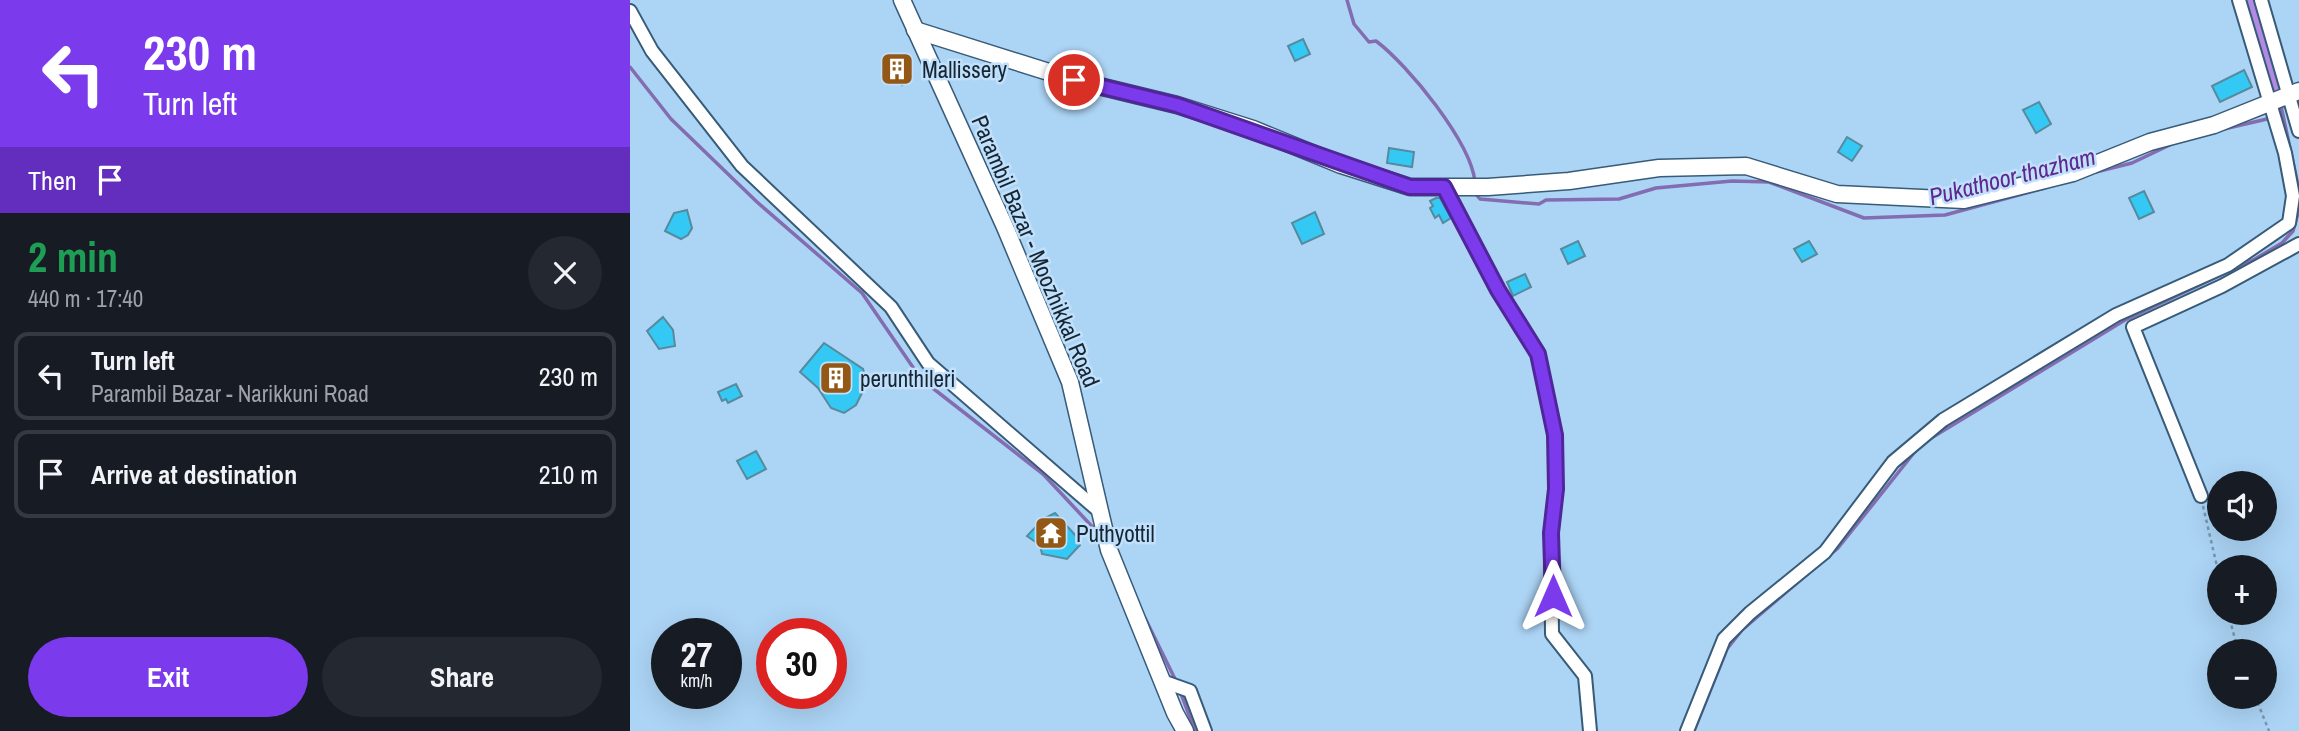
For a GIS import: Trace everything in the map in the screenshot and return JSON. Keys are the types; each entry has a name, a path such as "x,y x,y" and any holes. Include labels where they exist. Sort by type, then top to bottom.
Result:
{"main road":[{"name":"Parambil Bazar - Moozhikkal Road","path":"902,0 1005,227 1070,382 1109,550 1185,731"},
{"path":"915,30 1074,80 1177,105 1410,187 1569,181 1659,168 1746,166 1837,194 1964,200 2073,173 2150,142 2214,125 2294,93"}],"street":[{"path":"1687,731 1724,639 1750,612 1825,552 1893,462 1943,420 2116,315 2228,265 2290,223 2294,196 2239,0"},
{"path":"2261,0 2294,93 2299,131"},
{"path":"630,11 652,51 742,166 891,307 928,363 1100,512"},
{"path":"1444,187 1498,290 1538,354 1555,435 1556,489 1551,533 1552,634 1585,676 1590,731"},
{"path":"2201,496 2133,327 2222,286 2299,244"},
{"path":"1163,681 1190,691 1205,731"}],"path":[{"path":"2201,496 2214,555"},
{"path":"2260,709 2269,731"}],"building":[{"path":"1303,39 1310,54 1295,61 1288,46"},
{"name":"Mallissery","path":"896,56 908,81 902,85 887,59"},
{"path":"2244,70 2252,87 2220,102 2212,86"},
{"path":"2039,102 2051,124 2036,133 2023,110"},
{"path":"1847,137 1862,146 1852,161 1838,152"},
{"path":"1389,148 1414,152 1412,167 1387,163"},
{"path":"2144,191 2154,212 2139,219 2129,198"},
{"path":"1440,198 1451,218 1443,223 1439,215 1435,218 1430,208 1433,206 1430,201"},
{"path":"687,210 692,228 688,235 681,239 665,231 674,213"},
{"path":"1315,212 1324,234 1302,244 1292,223"},
{"path":"1578,241 1585,256 1568,264 1561,249"},
{"path":"1809,241 1817,254 1802,262 1794,249"},
{"path":"1525,274 1531,287 1513,296 1507,282"},
{"path":"663,317 673,330 675,346 659,349 647,331"},
{"name":"perunthileri","path":"824,343 863,369 867,383 856,405 844,413 831,408 818,388 800,372"},
{"path":"736,384 742,396 728,403 726,399 722,401 718,392"},
{"path":"756,451 766,469 747,479 737,461"},
{"name":"Puthyottil","path":"1055,513 1077,537 1080,545 1067,559 1042,554 1040,545 1027,536 1043,519"}],"waterway":[{"name":"Pukathoor thazham","path":"1347,0 1354,24 1369,42 1376,41 1389,52 1436,106 1462,146 1475,182"},
{"path":"2252,0 2278,89"},
{"path":"630,67 671,119 757,202 862,293 921,379 1043,474 1100,535"},
{"path":"2281,106 2299,190"},
{"name":"Pukathoor thazham","path":"2224,129 2267,119"},
{"name":"Pukathoor thazham","path":"2096,172 2132,163 2174,143"},
{"name":"Pukathoor thazham","path":"1475,193 1480,199 1539,204 1546,200 1619,199 1656,188 1732,181 1769,182 1864,218 1945,215 2045,188"},
{"path":"1928,440 2125,320 2255,259 2282,243 2293,231 2298,213 2299,192"},
{"path":"1694,731 1727,649 1742,630 1838,548 1917,449"},
{"path":"1145,618 1177,683"},
{"path":"1180,691 1195,731"}],"place":[{"name":"Mallissery","path":"897,69"},
{"name":"perunthileri","path":"836,378"},
{"name":"Puthyottil","path":"1051,533"}],"route":[{"path":"1074,80 1177,105 1253,129 1341,165 1410,187 1444,187 1498,290 1538,354 1555,435 1556,489 1551,533 1553,596"}]}
